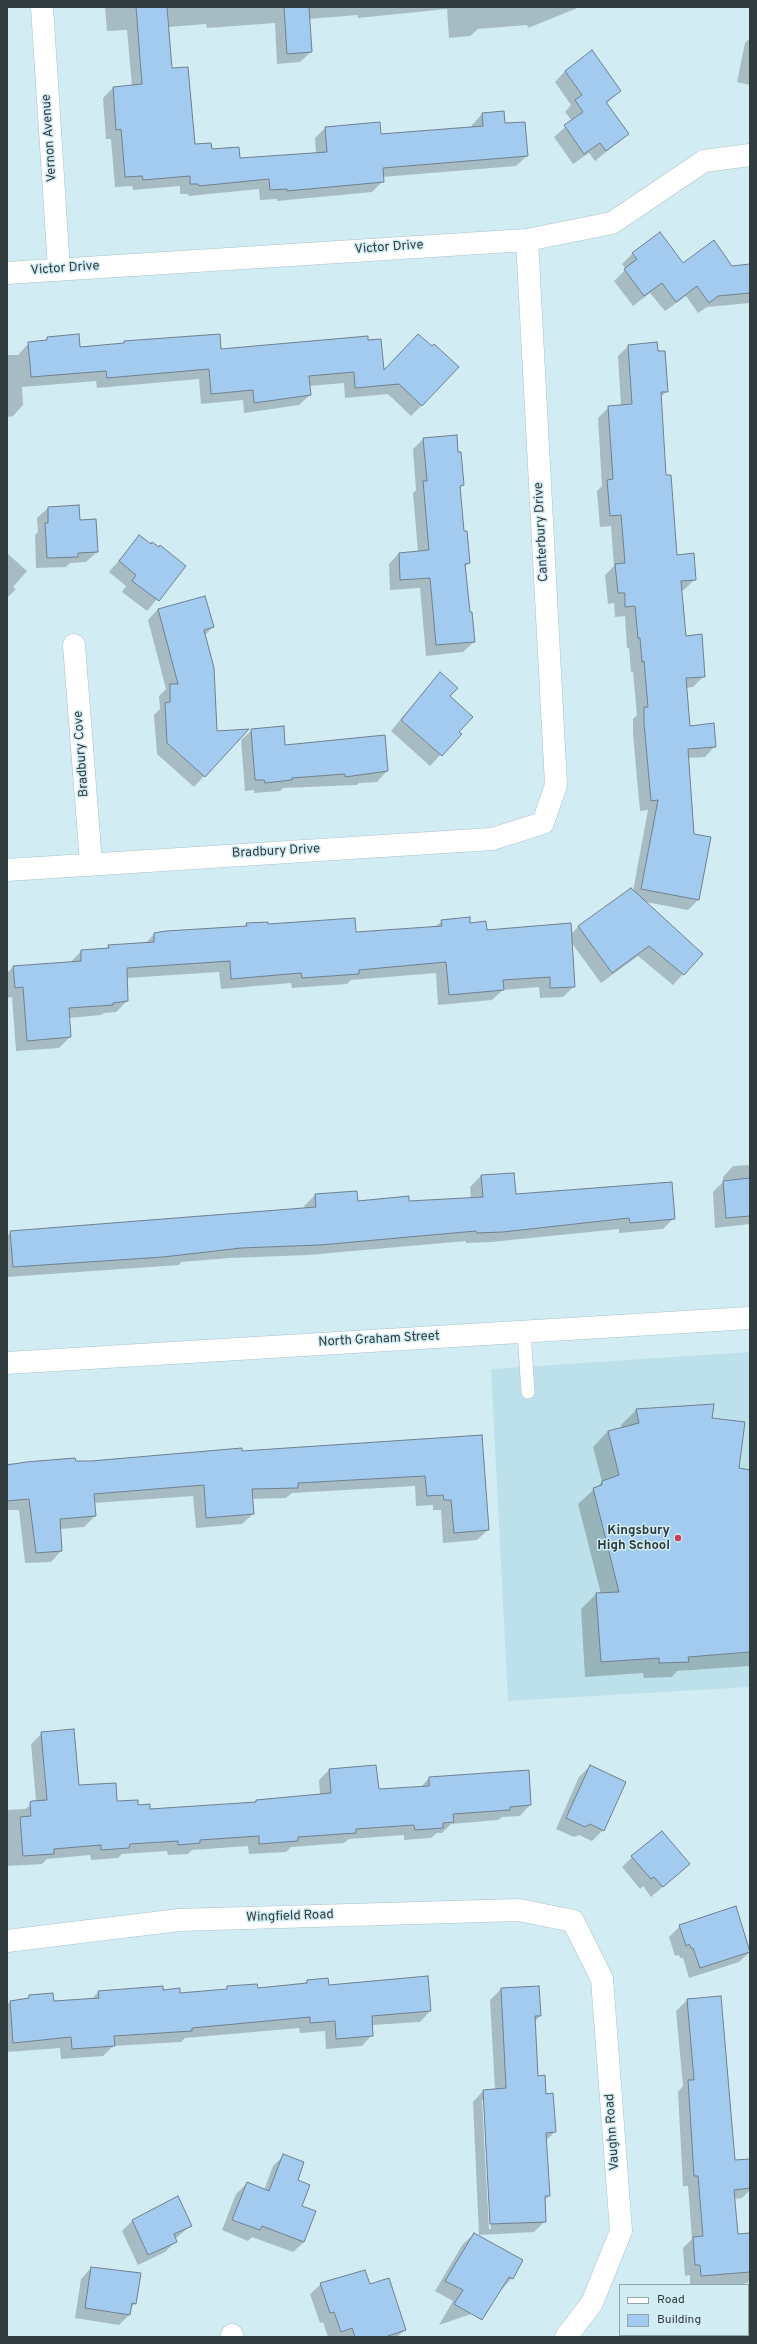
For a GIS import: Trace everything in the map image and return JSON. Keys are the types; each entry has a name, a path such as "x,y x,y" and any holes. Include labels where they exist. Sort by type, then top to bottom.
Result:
{"street":[{"name":"Vernon Avenue","path":"42,7 59,269"},
{"name":"Victor Drive","path":"7,273 527,240 612,223 704,161 750,155"},
{"name":"Canterbury Drive","path":"527,240 556,785 543,823"},
{"name":"Bradbury Cove","path":"74,645 91,863"},
{"name":"Bradbury Drive","path":"7,870 91,863 492,839 543,823"},
{"name":"North Graham Street","path":"7,1363 750,1318"},
{"name":"Wingfield Road","path":"7,1941 179,1920 519,1910 573,1921"},
{"name":"Vaughn Road","path":"566,2337 592,2304 621,2231 602,1979 573,1921"}],"lane":[{"path":"524,1332 528,1392"}],"shaded area":[{"path":"750,1352 750,1687 508,1701 491,1369"}],"building":[{"path":"136,7 167,7 172,68 188,67 195,144 211,143 212,149 239,147 240,158 327,152 325,127 380,122 381,134 483,126 482,113 504,111 505,123 525,122 528,156 383,168 384,182 287,191 287,189 270,190 269,179 199,186 198,184 190,184 190,176 143,180 142,176 125,177 121,129 116,130 113,87 142,84"},
{"path":"284,7 309,7 312,52 287,54"},
{"path":"592,50 621,91 606,102 629,134 606,151 600,143 584,154 564,125 583,112 575,100 582,95 565,71"},
{"path":"660,232 683,263 714,240 732,266 750,264 750,293 718,296 709,303 697,286 676,302 662,283 644,296 624,269 637,259 632,253"},
{"path":"79,334 80,347 124,343 124,341 220,334 221,349 368,336 368,340 381,339 384,370 418,334 432,346 434,344 459,367 422,406 399,384 355,388 354,372 309,376 311,395 254,403 253,390 211,394 209,369 107,378 106,371 31,377 28,342 47,340 47,337"},
{"path":"657,342 658,351 665,351 668,392 661,392 666,475 671,475 677,555 694,553 696,580 681,581 686,636 702,634 705,677 686,678 690,726 714,723 716,747 688,749 694,834 711,837 699,900 641,889 658,800 651,801 644,723 644,707 648,707 644,661 642,662 635,606 625,607 625,593 618,593 615,564 625,563 621,515 610,516 607,480 613,479 608,406 632,404 628,345"},
{"path":"457,435 458,452 461,452 464,485 460,486 464,531 467,531 470,563 465,564 475,642 436,645 430,578 400,580 399,553 429,550 423,481 427,481 423,438"},
{"path":"79,505 80,520 96,519 98,552 78,553 78,557 47,558 45,523 48,523 48,507"},
{"path":"139,535 151,544 152,542 159,547 160,545 186,566 159,601 132,581 136,575 119,561"},
{"path":"205,596 214,627 204,630 214,668 217,731 249,729 205,777 167,743 165,703 170,702 170,684 178,684 158,609"},
{"path":"440,672 458,688 450,696 473,717 459,732 462,734 442,756 401,720"},
{"path":"284,726 285,745 385,735 388,771 345,777 345,774 292,778 292,780 265,783 264,780 255,780 251,729"},
{"path":"631,888 703,954 684,975 649,946 612,973 578,926"},
{"path":"470,917 470,923 486,921 487,930 571,923 575,987 550,988 550,977 503,980 504,990 449,995 446,962 359,970 359,974 302,978 301,973 231,979 230,961 127,968 128,1001 113,1003 113,1005 69,1008 71,1037 27,1041 23,987 15,988 13,966 81,961 81,950 109,948 108,945 154,942 154,933 166,931 247,926 246,923 268,922 268,924 355,918 356,932 442,926 441,920"},
{"path":"514,1173 516,1194 672,1182 675,1219 630,1223 629,1218 503,1232 477,1233 476,1231 320,1245 241,1248 163,1257 13,1267 10,1231 316,1207 315,1194 357,1191 358,1201 409,1196 409,1201 483,1197 481,1175"},
{"path":"750,1178 750,1216 726,1218 723,1181"},
{"name":"Kingsbury High School","path":"714,1404 712,1418 745,1422 739,1468 750,1470 750,1652 688,1657 689,1662 659,1663 659,1658 601,1662 596,1593 619,1592 593,1488 602,1485 602,1481 619,1475 608,1431 639,1423 636,1409"},
{"path":"482,1435 489,1530 454,1533 451,1500 444,1500 443,1495 427,1496 425,1476 298,1483 298,1488 252,1489 254,1514 206,1518 204,1485 94,1494 96,1516 60,1519 62,1551 36,1553 29,1499 7,1501 7,1465 26,1462 75,1458 76,1461 91,1461 242,1448 242,1451"},
{"path":"74,1729 79,1785 116,1783 117,1801 138,1800 138,1805 150,1804 150,1809 256,1802 256,1800 331,1793 329,1769 376,1765 379,1789 429,1786 429,1777 529,1770 531,1805 510,1807 510,1810 453,1814 454,1822 443,1823 443,1828 415,1830 414,1825 356,1829 356,1833 298,1837 298,1841 259,1844 259,1836 200,1840 200,1843 178,1845 178,1841 130,1844 129,1848 101,1850 101,1845 54,1849 54,1854 23,1856 20,1817 31,1816 30,1802 47,1800 41,1732"},
{"path":"590,1765 626,1782 604,1831 590,1824 585,1827 566,1818"},
{"path":"662,1831 690,1864 663,1887 654,1877 651,1879 631,1856"},
{"path":"736,1906 750,1952 700,1968 693,1948 691,1948 689,1944 686,1946 679,1925"},
{"path":"428,1976 431,2011 372,2016 373,2036 336,2039 335,2021 310,2023 310,2017 192,2028 192,2031 114,2036 115,2046 72,2049 71,2037 13,2043 10,2001 29,1998 29,1995 53,1993 54,2001 99,1998 98,1991 163,1986 163,1990 180,1988 180,1993 227,1989 227,1986 257,1984 258,1988 307,1983 307,1980 328,1978 329,1985"},
{"path":"539,1986 541,2016 535,2016 538,2076 545,2075 546,2094 553,2093 556,2132 546,2133 550,2196 545,2196 546,2222 490,2224 483,2090 506,2088 501,1988"},
{"path":"721,1996 735,2160 750,2159 750,2188 734,2190 738,2234 750,2233 750,2272 701,2276 700,2265 695,2265 693,2237 703,2236 698,2176 694,2176 688,2080 694,2080 687,1999"},
{"path":"283,2154 304,2162 298,2180 310,2185 302,2206 316,2211 304,2242 262,2226 260,2230 232,2220 247,2182 269,2191"},
{"path":"178,2196 192,2226 174,2234 177,2242 148,2255 132,2220"},
{"path":"474,2233 523,2260 513,2279 509,2277 482,2320 454,2304 463,2290 445,2281"},
{"path":"91,2267 141,2273 136,2304 132,2303 130,2315 85,2308"},
{"path":"365,2270 370,2284 389,2278 406,2330 385,2337 355,2337 352,2328 341,2332 334,2312 330,2313 320,2283"}],"place":[{"name":"Kingsbury High School","path":"678,1538"}]}
